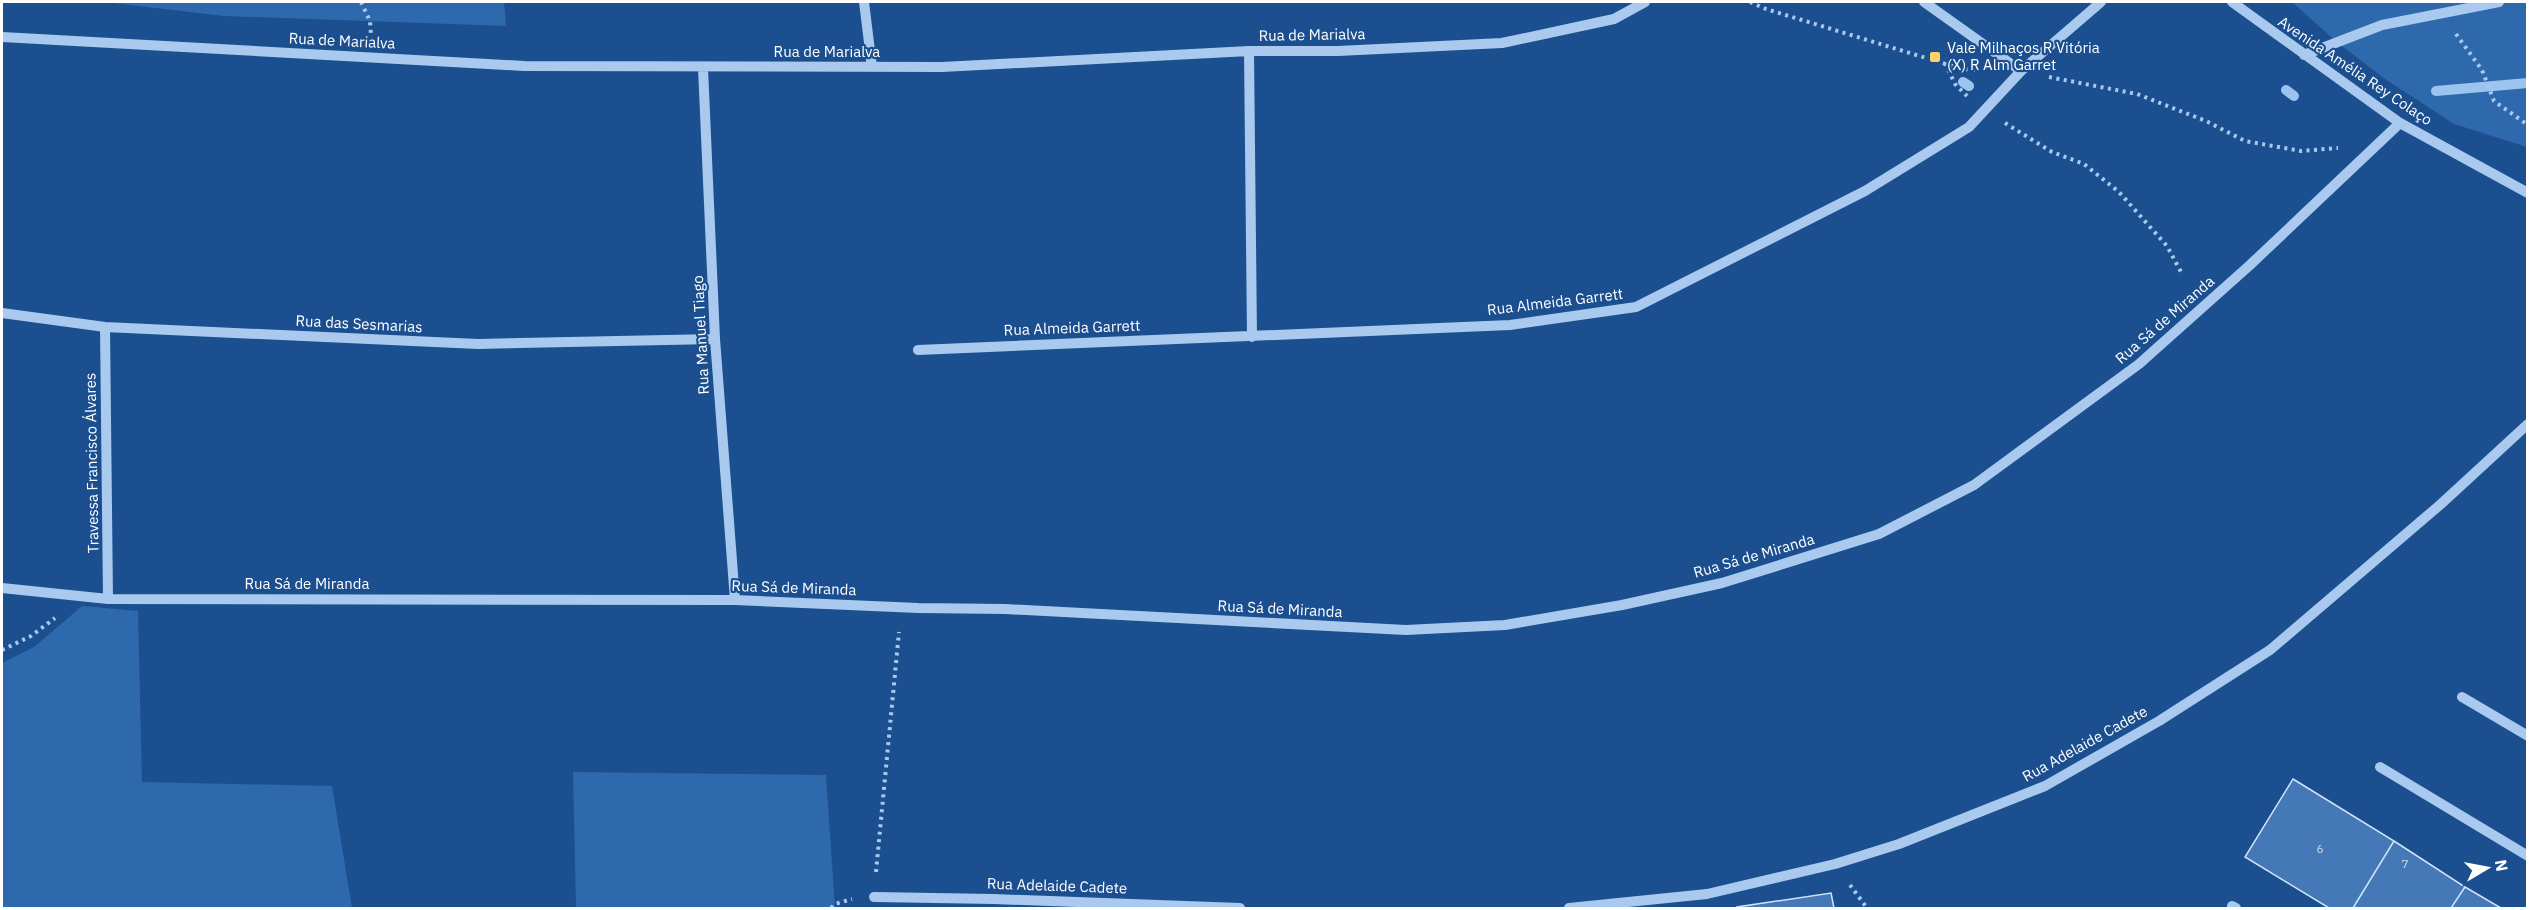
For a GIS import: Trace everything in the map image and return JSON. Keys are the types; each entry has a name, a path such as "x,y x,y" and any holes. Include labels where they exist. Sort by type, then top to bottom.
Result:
{"street":[{"path":"864,2 872,67"},
{"name":"Rua de Marialva","path":"2,37 524,66 942,67 1249,51 1338,51 1502,43 1614,19 1645,2"},
{"path":"1924,2 2021,71"},
{"name":"Rua Almeida Garrett","path":"918,350 1087,341 1252,337 1510,325 1636,306 1743,255 1865,191 1969,128 2021,71 2101,2"},
{"name":"Avenida Amélia Rey Colaço","path":"2232,2 2400,123 2528,194"},
{"path":"2304,55 2382,25 2499,2"},
{"path":"1249,51 1252,337"},
{"name":"Rua Manuel Tiago","path":"703,68 715,339 735,600"},
{"name":"Rua Sá de Miranda","path":"2,588 108,599 735,600 1005,609 1407,630 1494,626 1622,605 1722,583 1807,558 1890,529 1974,484 2139,364 2250,265 2400,123"},
{"name":"Rua das Sesmarias","path":"2,313 105,327 477,344 715,339"},
{"name":"Travessa Francisco Álvares","path":"105,327 108,599"},
{"name":"Rua Adelaide Cadete","path":"1569,909 1707,894 1835,864 1899,844 2045,786 2159,721 2270,650 2441,504 2528,424"},
{"path":"2462,697 2528,736"},
{"path":"2380,767 2528,856"},
{"name":"Rua Adelaide Cadete","path":"874,897 994,899 1240,909"}],"path":[{"path":"361,2 370,21 372,57"},
{"path":"1750,2 1766,9 1962,69 2021,71 2092,87 2137,94 2188,113 2245,141 2301,151 2337,148 2348,144"},
{"path":"2443,13 2482,70 2494,101 2528,125"},
{"path":"1945,63 1954,84 1984,113 2011,125 2052,152 2084,165 2120,192 2167,246 2181,272"},
{"path":"2,650 31,636 67,610 79,596"},
{"path":"874,897 901,607"}],"shaded area":[{"path":"105,2 504,2 506,26 224,16"},
{"path":"2292,2 2527,2 2527,147 2454,124 2385,79 2338,43"},
{"path":"82,606 138,611 142,782 332,786 352,908 2,908 2,663 34,647"},
{"path":"573,772 826,775 835,908 576,908"}],"building":[{"path":"2293,779 2394,841 2353,908 2329,908 2245,857"},
{"path":"2394,841 2465,887 2451,908 2353,908"},
{"path":"2465,887 2501,908 2451,908"},
{"path":"1831,893 1834,908 1737,908 1737,907"}],"waterway":[{"path":"1963,82 1969,86"},
{"path":"2436,91 2528,83"},
{"path":"2286,90 2294,96"}],"place":[{"name":"Vale Milhaços R Vitória (X) R Alm Garret","path":"1935,57"}]}
